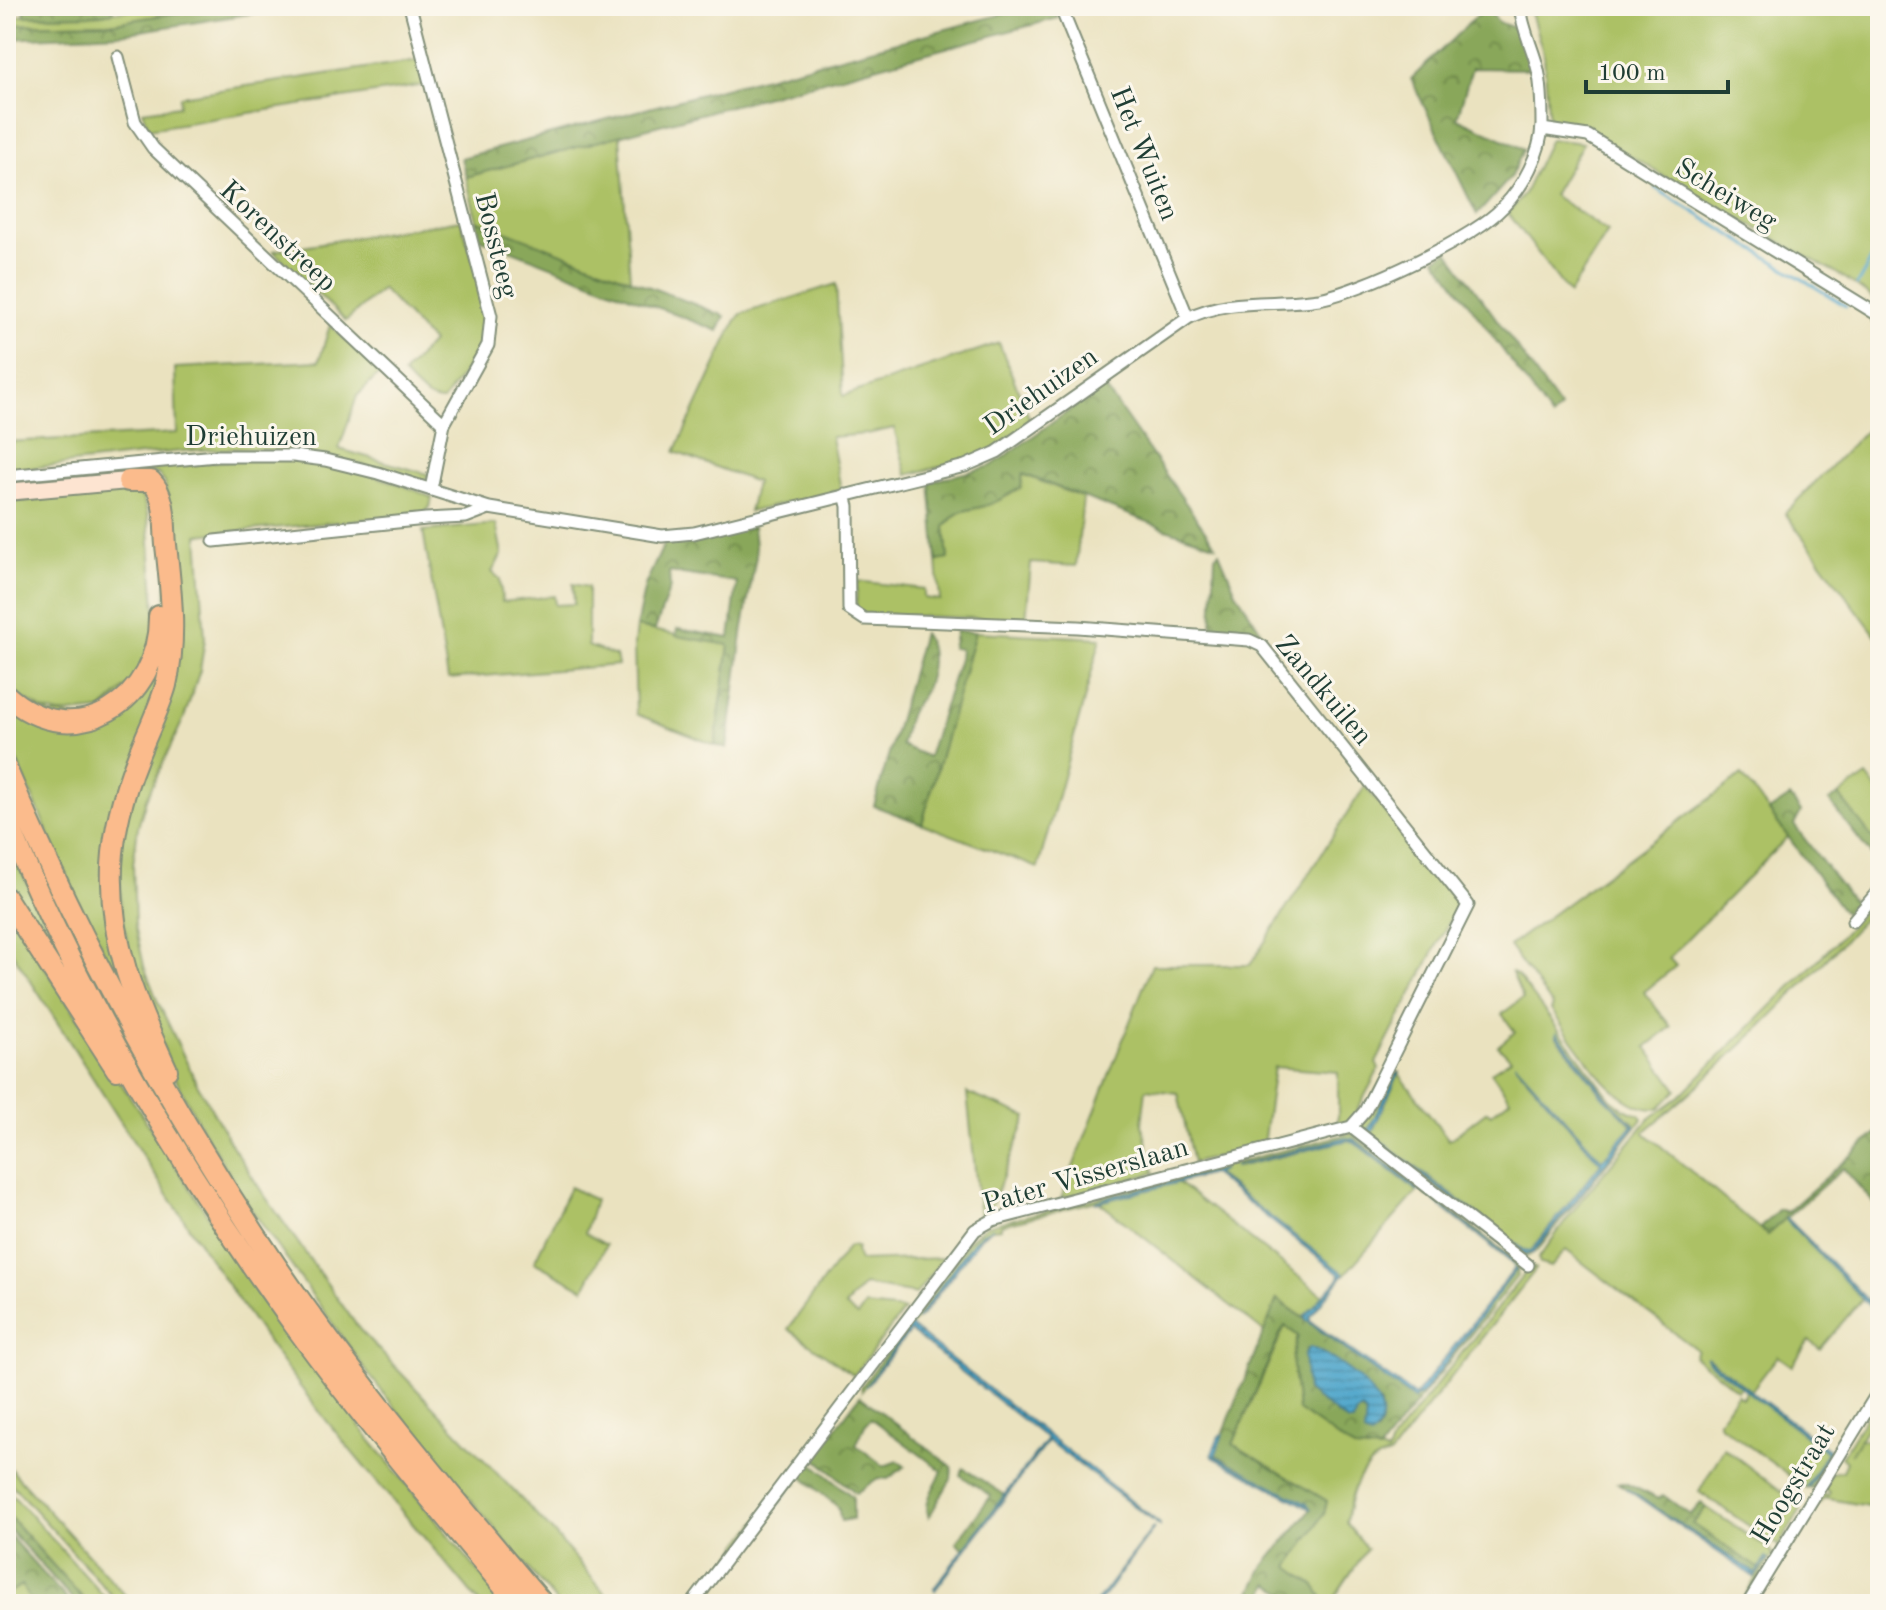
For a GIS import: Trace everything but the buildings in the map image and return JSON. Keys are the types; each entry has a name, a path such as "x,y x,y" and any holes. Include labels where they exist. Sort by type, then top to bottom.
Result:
{"highway":[{"path":"6,695 25,710 43,717 81,720 115,707 133,693 144,679 153,662 159,634 158,585 150,496 141,484 128,481"},
{"path":"128,481 151,481 162,500 172,644 165,686 128,780 118,818 112,866 113,914 127,979 169,1074 188,1130"},
{"path":"6,768 89,950 188,1130 279,1269 345,1359 396,1426 543,1604"},
{"path":"6,817 23,860 70,957 125,1060 188,1167 296,1328 413,1478 518,1604"},
{"path":"6,898 167,1147 188,1167"}],"main road":[{"path":"6,492 128,481"}],"street":[{"name":"Bossteeg","path":"410,6 491,316 488,345 444,424 431,489"},
{"name":"Het Wuiten","path":"1060,6 1188,318"},
{"path":"1520,6 1521,19 1538,70 1542,129"},
{"name":"Korenstreep","path":"118,57 135,122 153,148 444,424"},
{"name":"Driehuizen","path":"6,476 216,456 263,455 325,460 489,508 662,536 694,533 965,466 997,452 1204,309 1315,300 1340,295 1373,282 1477,228 1503,207 1518,188 1542,129"},
{"name":"Scheiweg","path":"1542,129 1588,136 1880,316"},
{"name":"Zandkuilen","path":"845,495 848,506 849,609 864,619 1078,627 1249,640 1270,654 1468,905 1365,1111 1351,1127"},
{"name":"Driehuizen","path":"214,541 466,517 489,508"},
{"path":"1853,921 1880,889"},
{"path":"1351,1127 1528,1265"},
{"name":"Pater Visserslaan","path":"692,1604 975,1230 993,1220 1351,1127"},
{"name":"Hoogstraat","path":"1748,1604 1880,1389"}],"green space":[{"path":"23,6 112,6 114,12 25,16"},
{"path":"154,6 217,6 115,23 6,25 6,16 94,15"},
{"path":"217,6 300,6 121,34 6,39 6,25 115,23"},
{"path":"1033,6 1053,6 1058,18 466,177 461,158"},
{"path":"1529,6 1880,6 1880,303 1845,278 1670,180 1588,130 1549,123 1544,56"},
{"path":"1486,7 1498,22 1520,30 1531,69 1472,68 1457,118 1524,149 1510,178 1477,215 1411,79"},
{"path":"419,60 425,85 149,129 142,111 179,106 180,96"},
{"path":"620,135 630,279 477,221 466,177"},
{"path":"1550,139 1583,143 1553,195 1608,232 1569,294 1508,213 1523,196"},
{"path":"461,220 480,286 485,324 475,355 443,401 426,396 403,374 432,342 382,289 346,321 273,251"},
{"path":"477,221 725,316 718,331 479,238"},
{"path":"1448,251 1560,408 1552,418 1436,258"},
{"path":"836,284 843,396 999,343 1031,422 996,448 978,457 907,475 894,428 831,437 841,490 749,512 756,482 675,452 741,314"},
{"path":"330,325 380,373 357,396 339,449 431,475 421,482 327,457 237,449 138,455 6,471 6,442 177,433 175,368 319,361"},
{"path":"1104,386 1215,545 1023,474 1021,487 1008,495 954,516 945,527 948,559 937,561 930,482 991,466"},
{"path":"1880,421 1880,641 1785,513 1862,434"},
{"path":"264,457 328,466 392,481 432,498 430,507 424,514 198,535 205,639 200,670 184,718 146,799 138,827 133,865 135,925 144,966 196,1082 233,1147 360,1330 551,1530 614,1604 558,1604 370,1376 251,1209 200,1125 174,1076 121,938 120,831 160,713 170,525 165,483 148,468"},
{"path":"1022,474 1083,498 1076,566 1031,563 1026,620 862,614 856,608 857,581 924,589 924,598 940,600 937,561 948,559 945,527 959,513 995,502 1021,488"},
{"path":"127,488 143,498 148,516 156,623 145,670 101,710 51,715 6,688 6,503"},
{"path":"496,524 502,554 492,572 500,579 502,602 554,596 555,605 574,604 573,584 588,587 588,646 616,656 618,665 448,679 423,531"},
{"path":"753,527 756,556 727,749 715,745 729,645 676,636 677,629 730,638 737,582 669,572 670,587 655,630 636,627 645,585 665,542"},
{"path":"1219,552 1235,590 1262,633 1212,629 1215,556"},
{"path":"636,627 729,645 715,745 636,714"},
{"path":"956,631 975,632 922,824 874,806 923,633 930,647 930,671 923,694 909,715 901,745 928,757 959,659 960,649 952,648"},
{"path":"975,632 1101,638 1038,868 922,824"},
{"path":"160,653 167,657 110,845 142,1026 76,897 15,757 6,733 6,701 92,722"},
{"path":"1742,775 1788,837 1669,958 1676,966 1644,992 1671,1027 1646,1047 1677,1090 1659,1108 1644,1108 1628,1101 1598,1074 1509,946"},
{"path":"1867,776 1880,793 1880,848 1839,795"},
{"path":"1365,786 1458,904 1376,1063 1379,1069 1351,1122 1338,1126 1338,1072 1274,1067 1263,1145 1193,1163 1178,1093 1146,1089 1142,1124 1154,1173 1061,1198 1152,965 1250,965"},
{"path":"1839,795 1880,848 1880,866 1829,801"},
{"path":"1790,797 1801,812 1794,825 1857,907 1848,918 1769,811"},
{"path":"6,839 97,1028 6,885"},
{"path":"1880,892 1880,901 1796,992 1737,1050 1644,1132 1767,1235 1786,1217 1862,1299 1820,1349 1809,1341 1792,1366 1778,1356 1751,1391 1707,1357 1741,1386 1737,1390 1694,1356 1697,1350 1566,1250 1551,1267 1540,1264 1538,1259 1581,1200 1648,1120 1680,1096 1835,943"},
{"path":"6,908 253,1284 371,1441 505,1604 480,1604 287,1369 179,1211 6,943"},
{"path":"1512,973 1517,975 1611,1099 1642,1119 1538,1250 1526,1257 1359,1130 1380,1084 1393,1073 1400,1072 1449,1140 1487,1111 1491,1114 1510,1099 1491,1072 1511,1059 1498,1046 1515,1032 1502,1014 1523,998","holes":["1557,1034 1635,1127 1536,1249 1525,1254 1371,1137 1365,1129 1369,1130 1399,1073 1371,1133 1527,1252 1531,1251 1601,1163 1515,1064 1603,1160 1633,1126 1604,1097"]},
{"path":"967,1093 1027,1117 987,1216 980,1218"},
{"path":"1880,1130 1880,1210 1843,1168 1767,1235 1760,1228 1779,1209 1787,1212"},
{"path":"1351,1133 1519,1263 1517,1276 1417,1402 1413,1399 1422,1394 1516,1270 1512,1260 1430,1196 1354,1139 1344,1138 1235,1165 1238,1167 1348,1140 1418,1191 1344,1275 1215,1173 1223,1169 990,1229 973,1242 862,1391 861,1387 968,1241 986,1226"},
{"path":"1177,1182 1324,1296 1305,1316 1306,1319 1277,1299 1264,1332 1099,1202"},
{"path":"570,1187 595,1200 585,1233 606,1245 584,1289 534,1262"},
{"path":"849,1246 857,1247 860,1261 943,1258 916,1294 864,1285 845,1306 857,1316 865,1306 904,1310 854,1375 788,1329"},
{"path":"1532,1267 1536,1269 1390,1455 1371,1464 1358,1481 1346,1523 1367,1549 1330,1604 1321,1604 1323,1598 1315,1586 1288,1567 1324,1514 1327,1501 1233,1444 1285,1326 1298,1336 1292,1358 1298,1410 1354,1449 1376,1449 1387,1453 1392,1441"},
{"path":"1277,1299 1417,1402 1379,1451 1354,1449 1298,1410 1292,1358 1298,1336 1285,1326 1281,1332 1233,1444 1327,1501 1324,1514 1289,1567 1315,1586 1323,1598 1321,1604 1303,1604 1269,1584 1260,1604 1245,1604 1263,1567 1311,1509 1215,1454","holes":["1306,1350 1380,1404 1381,1423 1377,1432 1366,1420 1366,1414 1359,1410 1348,1422 1307,1391"]},
{"path":"1747,1390 1827,1452 1809,1487 1845,1430 1847,1432 1812,1489 1806,1488 1719,1424 1737,1394 1742,1398"},
{"path":"860,1396 952,1467 951,1479 929,1517 928,1500 942,1471 871,1418 856,1445 884,1466 897,1461 905,1466 888,1479 878,1478 856,1493 814,1457"},
{"path":"1871,1408 1879,1410 1876,1411 1850,1455 1860,1439 1880,1442 1880,1508 1823,1498 1821,1503 1816,1500 1819,1492 1828,1496 1830,1492 1824,1489 1831,1473 1842,1471 1846,1462 1841,1457"},
{"path":"1724,1448 1800,1505 1801,1509 1779,1546 1699,1492"},
{"path":"810,1461 853,1497 853,1519 841,1521 838,1507 802,1477 800,1474"},
{"path":"6,1464 133,1604 119,1604 6,1478"},
{"path":"963,1468 1005,1495 964,1549 956,1542 991,1496 960,1475"},
{"path":"797,1483 782,1495 712,1593 725,1604 695,1604 785,1484"},
{"path":"1618,1483 1625,1483 1659,1499 1663,1495 1690,1515 1701,1503 1706,1507 1693,1524 1759,1569 1756,1574"},
{"path":"6,1488 111,1604 88,1604 6,1513"},
{"path":"1706,1507 1773,1555 1744,1604 1740,1604 1768,1558 1759,1569 1693,1524"},
{"path":"6,1513 88,1604 77,1604 6,1526"},
{"path":"6,1532 71,1604 33,1604 21,1585 6,1595"},
{"path":"21,1585 34,1604 6,1604 6,1595"}],"water":[{"path":"1557,1033 1611,1103 1635,1126 1533,1253 1525,1254 1364,1130 1369,1129 1395,1074 1399,1073 1371,1134 1524,1250 1531,1251 1601,1163 1515,1063 1602,1160 1633,1125 1604,1097"},
{"path":"1344,1138 1353,1139 1421,1191 1348,1140 1234,1167"},
{"path":"1223,1169 1215,1174 1344,1274 1310,1321 1415,1396 1515,1268 1428,1196 1512,1260 1516,1270 1422,1394 1413,1399 1306,1320 1305,1316 1340,1277 1339,1274 1212,1174 1095,1203"},
{"path":"1787,1218 1880,1313 1880,1317 1787,1221"},
{"path":"993,1228 981,1237 916,1320 973,1242"},
{"path":"910,1326 1160,1526 1048,1441 935,1590 1047,1439 910,1331 865,1387"},
{"path":"1310,1347 1336,1361 1375,1397 1381,1411 1380,1424 1371,1437 1364,1434 1366,1414 1362,1410 1356,1413 1353,1422 1348,1422 1307,1391 1304,1354"},
{"path":"1706,1357 1830,1451 1809,1487 1827,1452"},
{"path":"1223,1434 1215,1456 1307,1504 1311,1509 1213,1457 1219,1436"},
{"path":"793,1485 723,1578 722,1576"},
{"path":"1625,1488 1756,1574 1766,1557 1768,1559 1754,1577"},
{"path":"1152,1529 1098,1604 1095,1604"}],"waterway":[{"path":"1655,188 1846,306"},
{"path":"1857,285 1880,244"}]}
